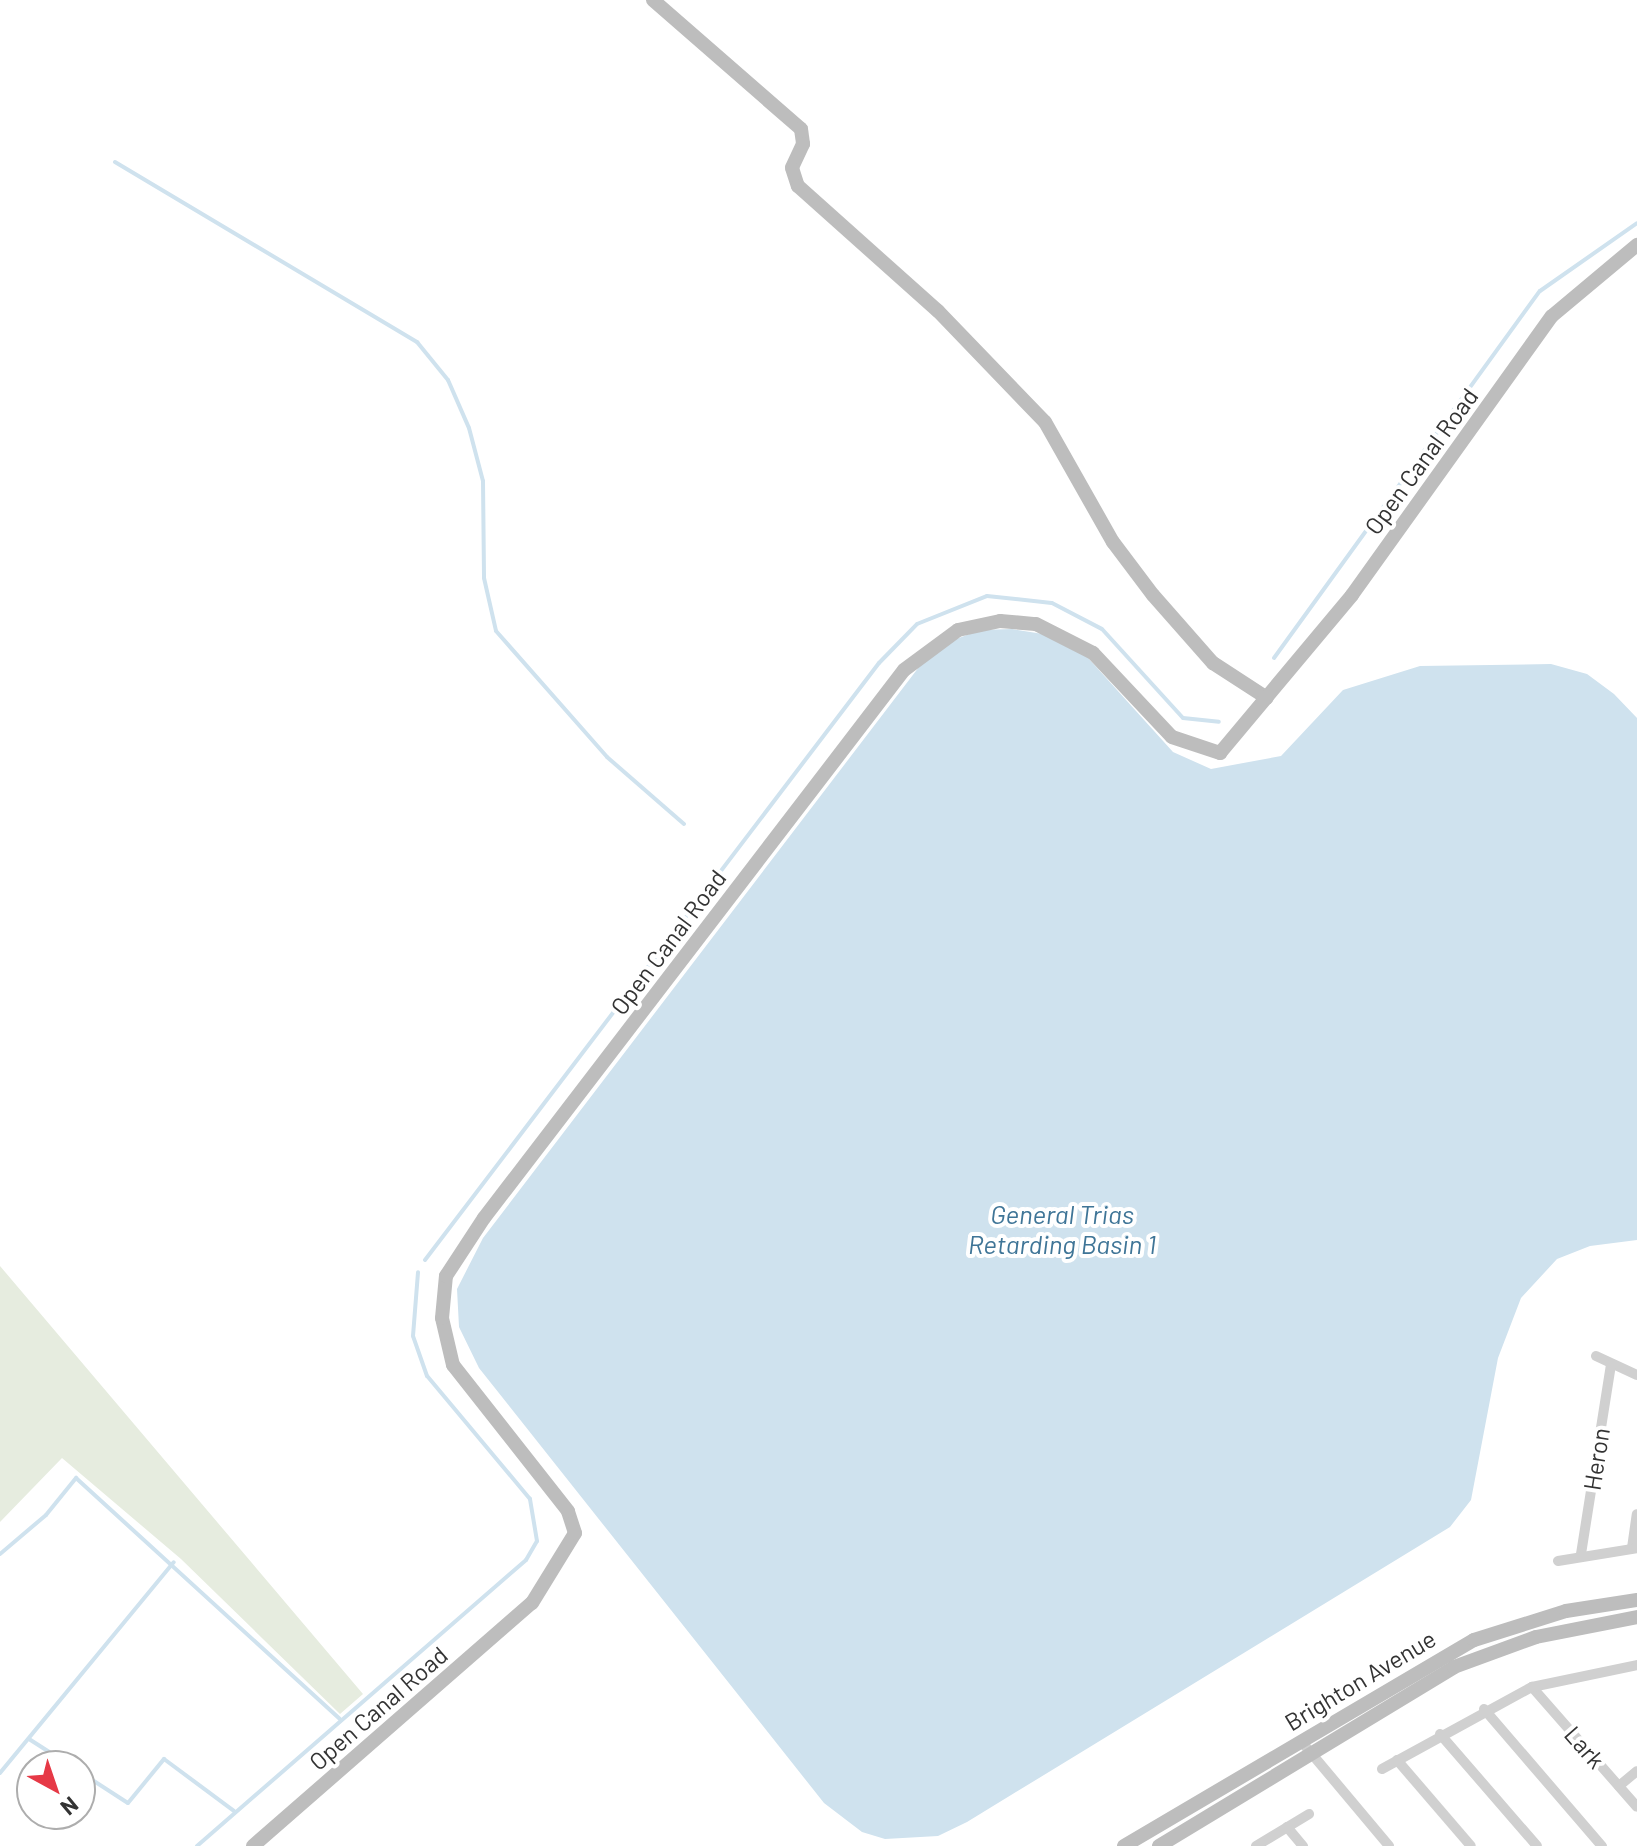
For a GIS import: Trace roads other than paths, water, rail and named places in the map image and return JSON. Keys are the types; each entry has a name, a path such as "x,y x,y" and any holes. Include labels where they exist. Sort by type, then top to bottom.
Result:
{"street":[{"path":"653,0 801,129 803,144 792,168 798,186 938,311 1045,422 1113,542 1153,595 1213,663 1267,698"},
{"name":"Open Canal Road","path":"253,1846 532,1603 575,1533 561,1502 457,1373 443,1327 446,1276 475,1229 912,661 948,634 989,622 1028,622 1085,647 1183,743 1211,743 1251,716 1352,595 1552,316 1637,245"},
{"path":"1596,1356 1637,1375"},
{"name":"Heron","path":"1581,1554 1611,1364"},
{"path":"1558,1561 1581,1554 1634,1548 1637,1514"},
{"name":"Brighton Avenue","path":"1124,1846 1474,1640 1566,1611 1637,1600"},
{"name":"Brighton Avenue","path":"1159,1846 1310,1754 1486,1653 1603,1620 1637,1617"},
{"path":"1382,1769 1484,1709 1532,1687 1637,1665"},
{"name":"Lark","path":"1532,1687 1637,1807"},
{"path":"1484,1709 1602,1846"},
{"path":"1440,1734 1537,1846"},
{"path":"1301,1741 1389,1846"},
{"path":"1397,1760 1471,1846"},
{"path":"1619,1786 1637,1771"},
{"path":"1256,1846 1309,1814"},
{"path":"1287,1827 1303,1846"}],"water":[{"name":"General Trias Retarding Basin 1","path":"1012,629 1049,635 1080,649 1173,752 1211,769 1281,756 1343,690 1420,666 1551,664 1587,674 1614,694 1637,718 1637,1240 1590,1246 1557,1259 1521,1298 1498,1358 1471,1500 1450,1527 967,1822 938,1836 885,1839 862,1832 824,1803 479,1368 459,1327 457,1289 483,1238 922,663 951,641 980,630"}],"waterway":[{"path":"115,162 417,342 448,380 469,428 483,481 484,578 496,631 607,757 684,824"},
{"path":"1274,658 1540,291 1637,223"},
{"path":"425,1260 879,663 917,624 987,596 1052,603 1102,629 1183,718 1219,722"},
{"path":"197,1846 526,1560 537,1541 530,1499 427,1376 413,1336 418,1272"},
{"path":"0,1554 46,1515 76,1478 340,1719"},
{"path":"0,1773 174,1562"},
{"path":"29,1739 46,1750"},
{"path":"96,1782 128,1803 164,1759 234,1811"}]}
